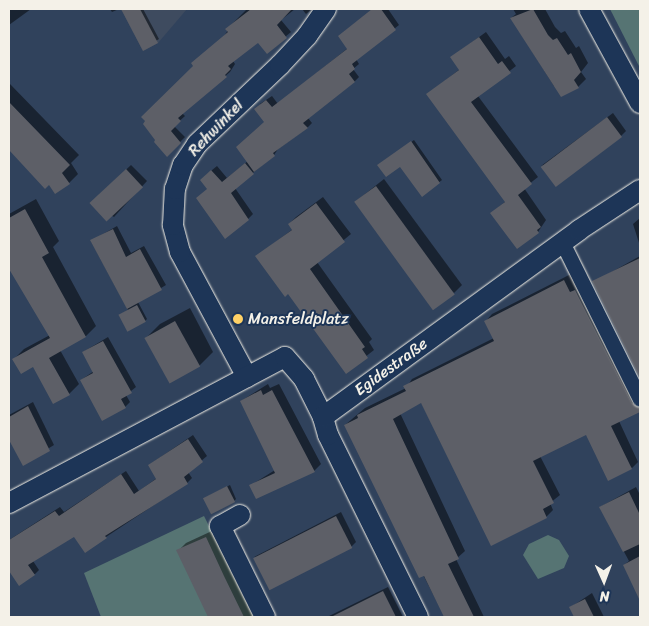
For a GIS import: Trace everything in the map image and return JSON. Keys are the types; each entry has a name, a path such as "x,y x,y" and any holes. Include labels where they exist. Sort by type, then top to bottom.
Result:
{"street":[{"name":"Rehwinkel","path":"247,378 180,252 173,226 174,189 183,165 197,144 280,65 326,9"},
{"path":"589,9 640,103"},
{"name":"Egidestraße","path":"323,417 562,242 640,190"},
{"path":"562,242 640,399"},
{"path":"9,503 285,357 304,379 323,417 328,435 418,617"},
{"path":"240,515 220,526 265,617"}],"shaded area":[{"path":"121,9 187,9 158,43 143,51"}],"green space":[{"path":"610,9 640,9 640,68"},
{"path":"204,516 254,617 101,617 84,573"},
{"path":"548,535 559,540 569,556 564,568 538,579 523,555 529,544"}],"building":[{"path":"121,9 140,9 158,43 143,51"},
{"path":"251,9 292,9 277,25 287,38 267,54 258,43 228,66 231,69 225,75 227,77 178,118 181,121 171,131 181,143 167,157 154,142 155,140 143,124 145,121 141,117 193,66 191,63 228,32 225,29"},
{"path":"372,9 381,9 396,30 352,64 355,69 349,74 355,82 303,123 308,128 273,153 275,156 254,172 236,147 264,122 254,109 266,100 272,107 347,49 338,36"},
{"path":"533,9 548,35 553,40 557,38 568,55 571,53 581,72 574,80 579,88 561,97 510,18"},
{"path":"479,37 498,64 502,61 511,73 471,102 532,184 518,195 541,227 537,230 539,233 517,249 490,213 505,202 426,94 459,70 450,57"},
{"path":"9,102 70,165 62,173 70,184 55,194 49,185 45,189 9,150"},
{"path":"607,117 622,137 556,187 541,167"},
{"path":"411,141 440,183 422,197 400,167 386,177 377,165"},
{"path":"245,163 254,174 231,193 249,220 225,239 196,198 207,189 200,180 211,170 222,182"},
{"path":"126,169 143,187 106,221 89,203"},
{"path":"376,186 455,294 433,310 354,202"},
{"path":"316,203 345,242 310,269 365,347 362,349 368,358 346,374 288,294 285,297 255,256 292,230 288,224"},
{"path":"25,209 49,253 42,257 86,337 49,358 70,395 53,404 33,367 21,374 12,359 50,338 9,269 9,218"},
{"path":"113,229 126,257 140,249 162,290 127,309 90,240"},
{"path":"640,258 640,378 592,281"},
{"path":"564,280 570,292 575,290 632,403 640,408 640,412 611,426 632,469 608,481 586,435 533,461 554,503 543,509 547,518 491,546 421,403 393,419 459,559 448,564 474,617 444,617 424,576 419,578 344,425 358,418 357,415 406,391 403,386 494,341 484,321"},
{"path":"137,305 146,322 127,332 118,315"},
{"path":"175,321 200,366 170,383 144,338"},
{"path":"103,341 132,393 121,399 126,408 102,421 80,380 93,373 82,352"},
{"path":"261,390 263,395 272,390 315,472 256,499 249,485 275,473 240,401"},
{"path":"28,406 50,451 23,466 9,440 9,417"},
{"path":"188,439 203,462 184,477 188,484 105,536 107,538 85,553 74,537 28,565 35,575 19,586 9,571 9,540 55,511 59,516 121,474 134,494 156,479 148,465"},
{"path":"227,486 235,502 211,514 203,498"},
{"path":"629,492 640,515 640,544 623,552 599,507"},
{"path":"336,516 352,548 269,590 253,558"},
{"path":"206,537 244,617 208,617 176,550"},
{"path":"640,556 640,601 623,565"},
{"path":"383,591 396,617 331,617"},
{"path":"585,599 594,617 574,617 569,607"}],"place":[{"name":"Mansfeldplatz","path":"238,319"}]}
